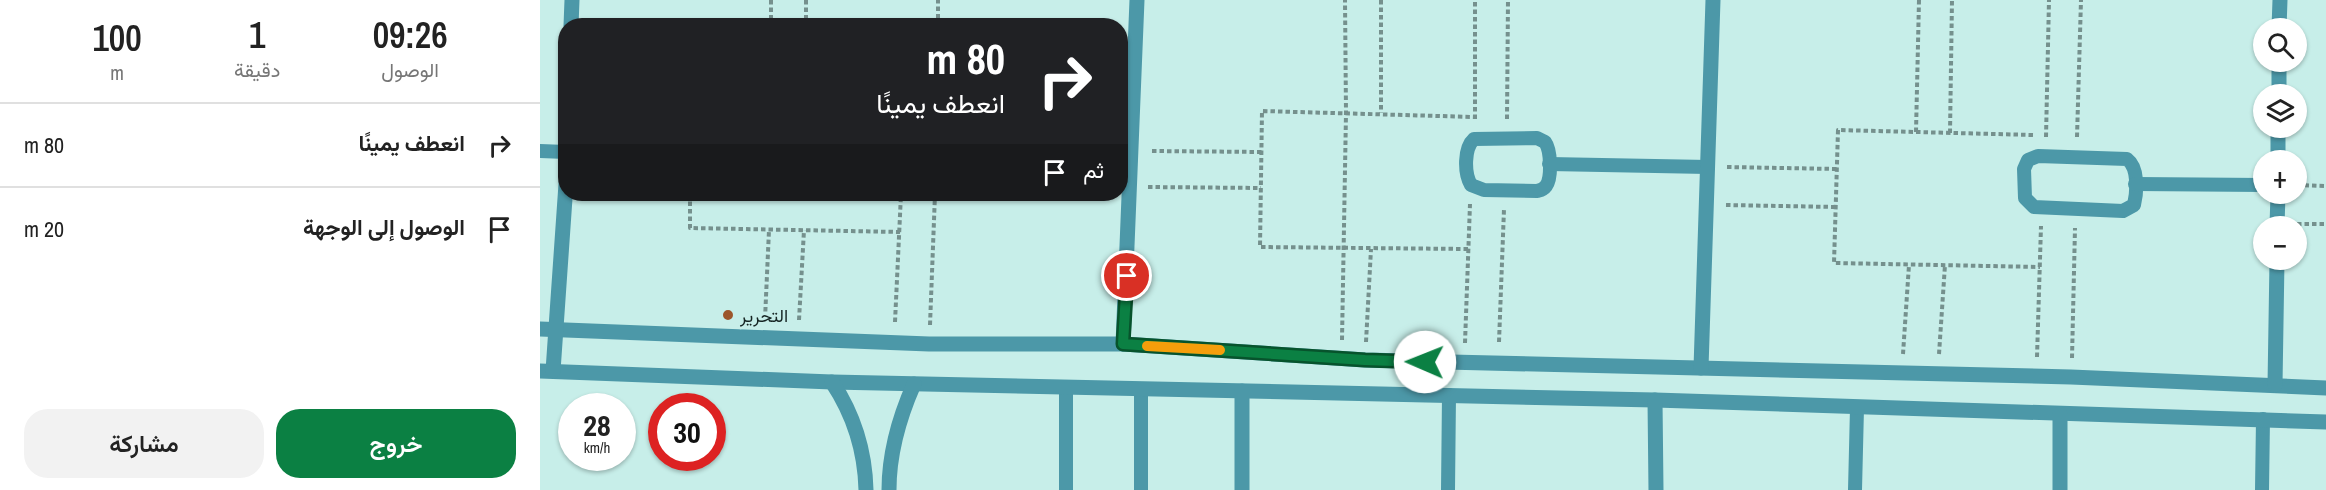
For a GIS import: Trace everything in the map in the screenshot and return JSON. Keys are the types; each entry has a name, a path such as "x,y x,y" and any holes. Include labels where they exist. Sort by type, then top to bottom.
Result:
{"street":[{"path":"571,18 572,0"},
{"path":"1123,344 1131,186 1128,158 1137,0"},
{"path":"1701,368 1713,0"},
{"path":"2279,18 2280,0"},
{"path":"565,201 557,330 547,371 832,382 1655,400 2326,422"},
{"path":"2275,385 2277,270"},
{"path":"540,329 929,344 1123,344 1365,360 2037,376 2326,388"},
{"path":"832,382 848,409 859,438 864,458 866,490"},
{"path":"889,490 894,442 914,384"},
{"path":"1242,392 1242,490"},
{"path":"1655,400 1656,490"},
{"path":"2060,414 2060,490"}],"lane":[{"path":"1507,138 1541,140 1548,146 1549,178 1543,189 1537,191 1477,189 1471,185 1468,180 1468,145 1474,139 1507,138"},
{"path":"540,151 558,152"},
{"path":"2032,157 2077,157 2127,159 2134,166 2134,205 2123,211 2041,208 2034,207 2025,198 2024,169 2025,164 2032,157"},
{"path":"1549,164 1708,167"},
{"path":"2135,184 2253,185"},
{"path":"1066,387 1066,490"},
{"path":"1141,389 1141,490"},
{"path":"1448,490 1449,395"},
{"path":"1854,490 1857,408"},
{"path":"2262,490 2263,419"}],"path":[{"path":"771,0 771,18"},
{"path":"806,0 806,18"},
{"path":"938,0 938,18"},
{"path":"1342,358 1346,113 1345,0"},
{"path":"1381,0 1381,113"},
{"path":"1474,139 1475,0"},
{"path":"1507,138 1508,0"},
{"path":"1916,132 1919,0"},
{"path":"1950,133 1952,0"},
{"path":"2045,157 2049,0"},
{"path":"2077,157 2081,0"},
{"path":"1468,249 1260,247 1262,111 1474,117"},
{"path":"2040,267 1834,263 1838,130 2046,135"},
{"path":"1128,158 1262,152"},
{"path":"1708,167 1837,169"},
{"path":"1464,362 1471,185"},
{"path":"2307,185 2326,186"},
{"path":"1131,186 1262,188"},
{"path":"1498,363 1505,190"},
{"path":"690,201 690,228 900,232"},
{"path":"894,343 901,201"},
{"path":"929,344 935,201"},
{"path":"1707,205 1836,207"},
{"path":"2037,376 2041,208"},
{"path":"2071,377 2076,209"},
{"path":"2307,224 2326,224"},
{"path":"764,339 769,230"},
{"path":"798,340 804,230"},
{"path":"1365,360 1371,249"},
{"path":"1902,373 1909,265"},
{"path":"1938,374 1945,265"}],"slow traffic":[{"path":"1147,346 1220,350"}],"place":[{"name":"التحرير","path":"728,315"}],"route":[{"path":"1127,276 1123,344 1425,362"}]}
